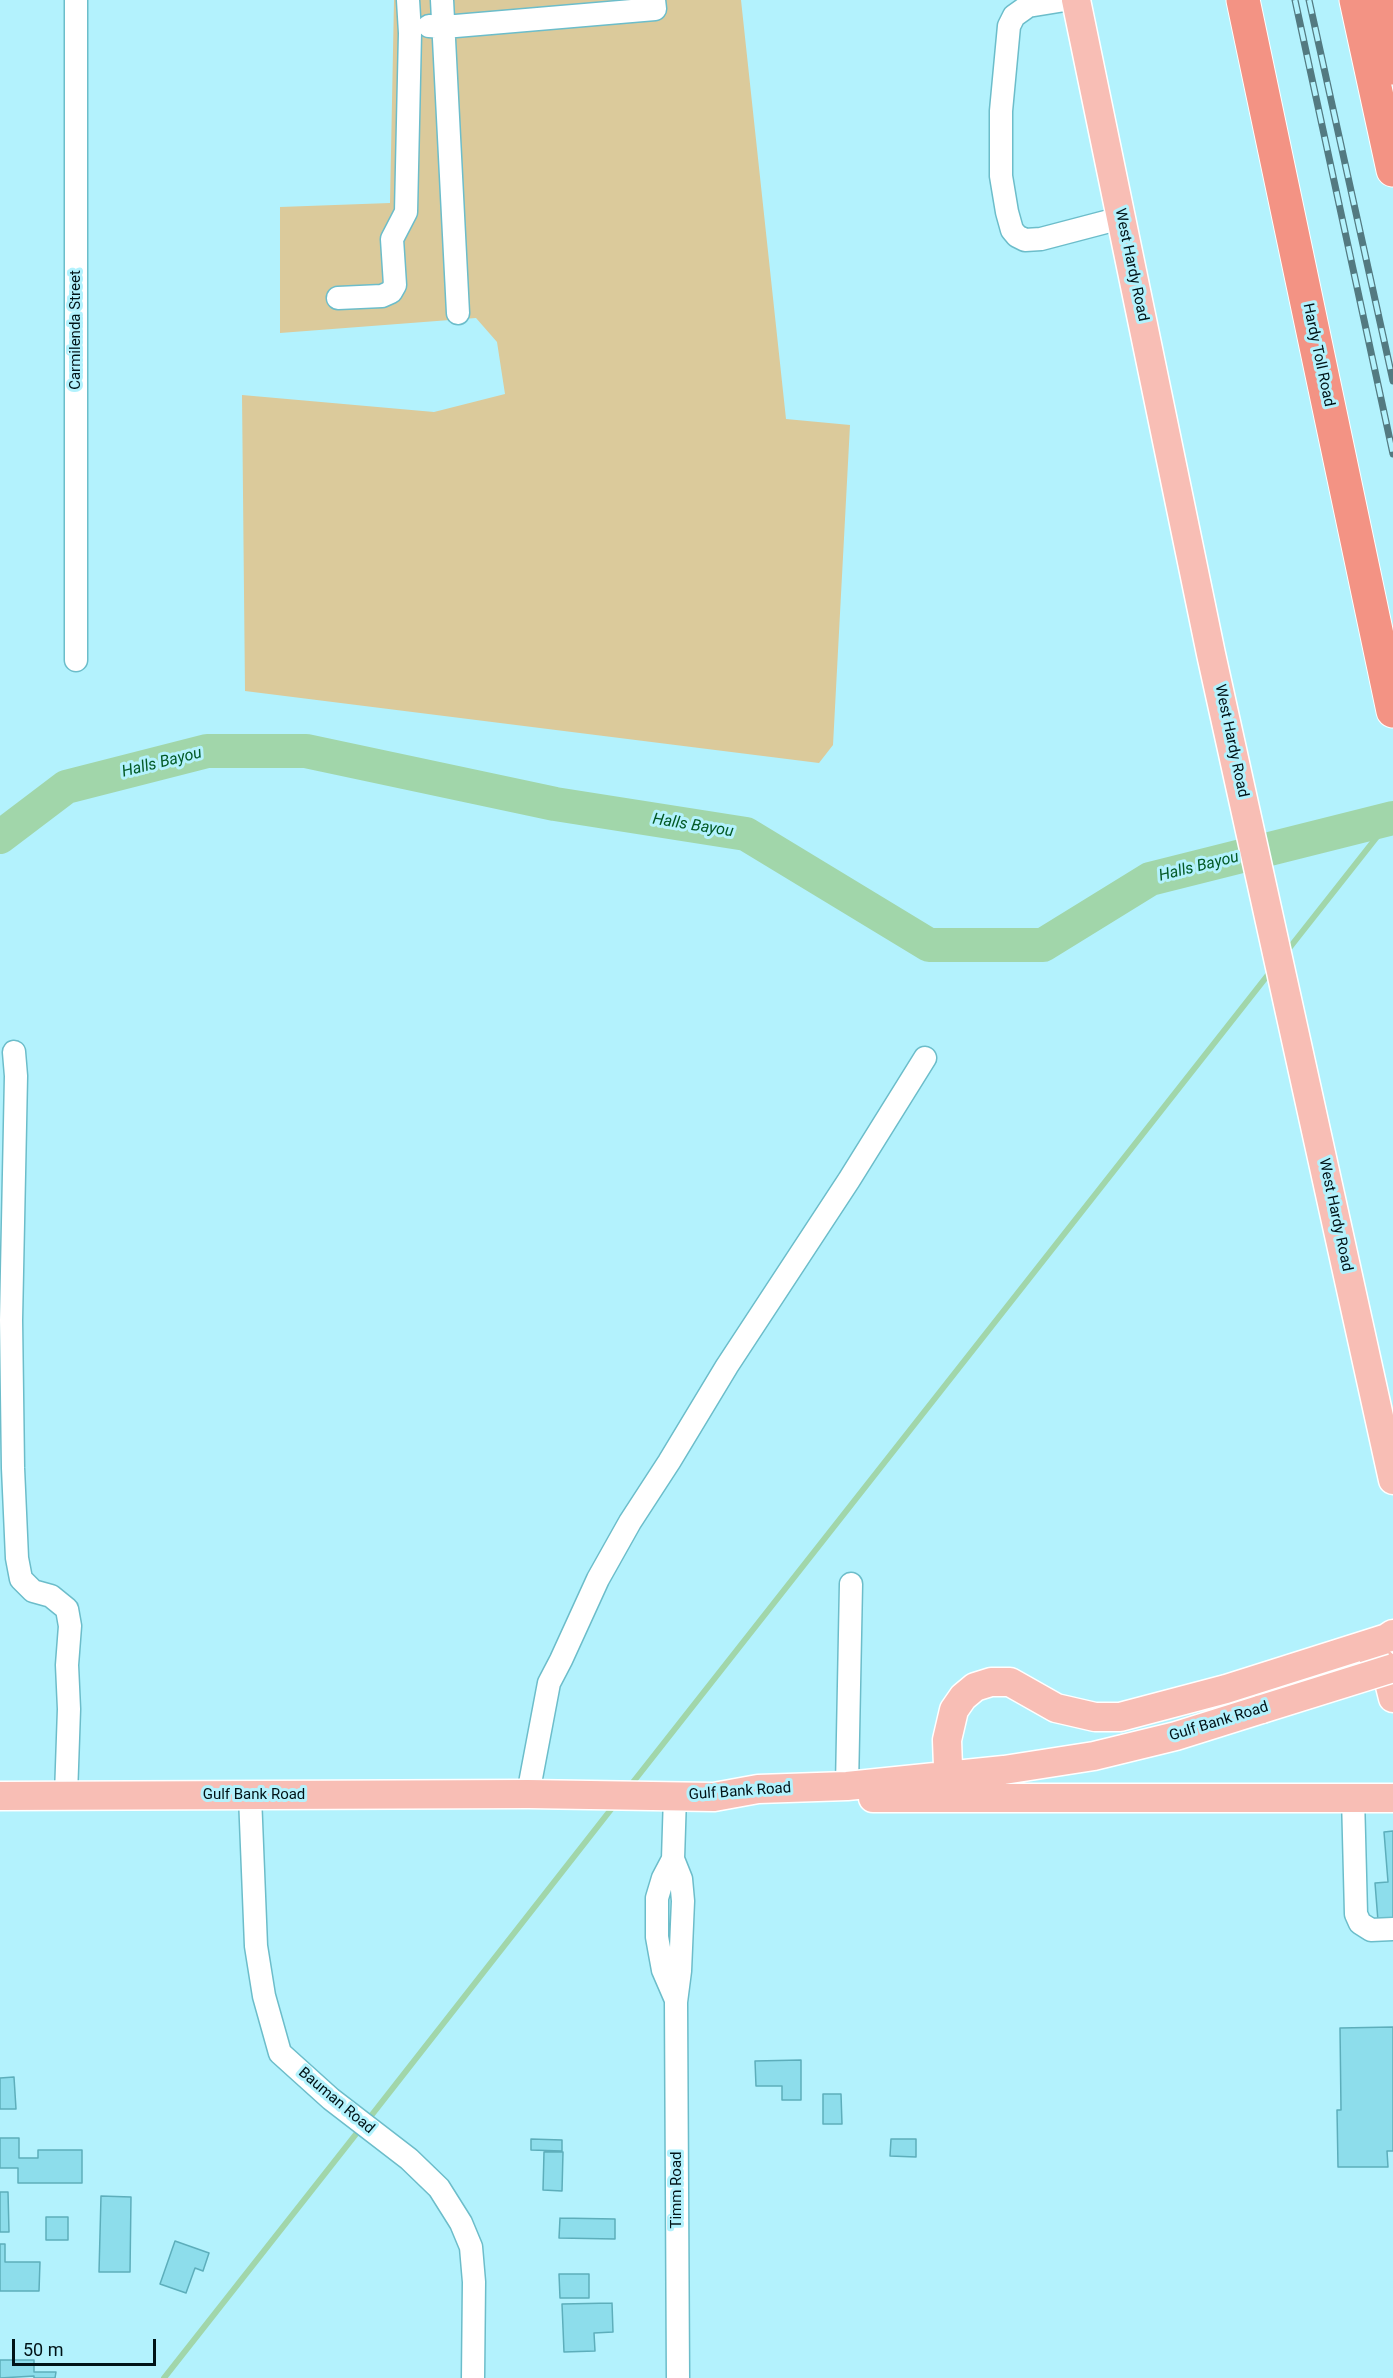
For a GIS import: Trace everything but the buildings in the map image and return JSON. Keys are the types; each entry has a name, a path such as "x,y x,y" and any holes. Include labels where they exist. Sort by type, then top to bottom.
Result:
{"highway":[{"name":"Hardy Toll Road","path":"1243,0 1393,711"},
{"path":"1356,0 1393,170"},
{"path":"1383,0 1393,68"}],"main road":[{"name":"West Hardy Road","path":"1076,0 1212,654 1393,1480"},
{"path":"948,1786 947,1740 954,1710 963,1697 975,1687 1010,1682 1056,1708 1095,1717 1120,1717 1226,1689 1393,1634"},
{"path":"1353,1649 1373,1654 1385,1666 1393,1698"},
{"name":"Gulf Bank Road","path":"0,1796 559,1794 714,1797 758,1789 948,1786 1004,1770 1094,1756 1176,1736 1393,1668"},
{"path":"714,1797 948,1786 1372,1798 1393,1775"}],"street":[{"name":"Carmilenda Street","path":"76,0 76,660"},
{"path":"338,298 382,296 391,292 395,285 392,239 406,212 410,25 408,0"},
{"path":"442,0 458,313"},
{"path":"410,25 444,27 655,9 654,0"},
{"path":"1065,0 1028,6 1014,16 1009,26 1001,111 1001,176 1007,212 1012,230 1025,240 1041,239 1121,218"},
{"path":"14,1052 16,1076 11,1331 17,1558 21,1579 33,1591 51,1596 67,1609 70,1626 67,1665 69,1709 66,1795"},
{"path":"528,1794 549,1683 598,1579 630,1522 727,1366 849,1180 925,1058"},
{"path":"847,1786 851,1584"},
{"name":"Bauman Road","path":"250,1796 256,1946 264,1996 280,2053 331,2099 409,2159 439,2188 461,2223 471,2247 474,2282 473,2378"},
{"name":"Timm Road","path":"666,1796 673,1859 663,1878 657,1898 657,1938 663,1970 676,2002 678,2378"},
{"path":"1372,1798 1356,1914 1360,1923 1371,1930 1393,1929"}],"shaded area":[{"path":"394,0 741,0 786,419 850,425 833,745 819,763 245,691 242,395 434,412 505,394 497,342 476,318 280,333 280,207 390,203"}],"waterway":[{"name":"Halls Bayou","path":"0,837 66,787 207,751 306,751 555,804 746,834 929,945 1043,945 1150,879 1393,818"},
{"path":"1287,951 1391,819"},
{"path":"630,1786 1271,971"},
{"path":"367,2121 616,1803"},
{"path":"164,2378 360,2129"}],"railway":[{"path":"1295,0 1393,454"},
{"path":"1309,0 1393,381"}]}
